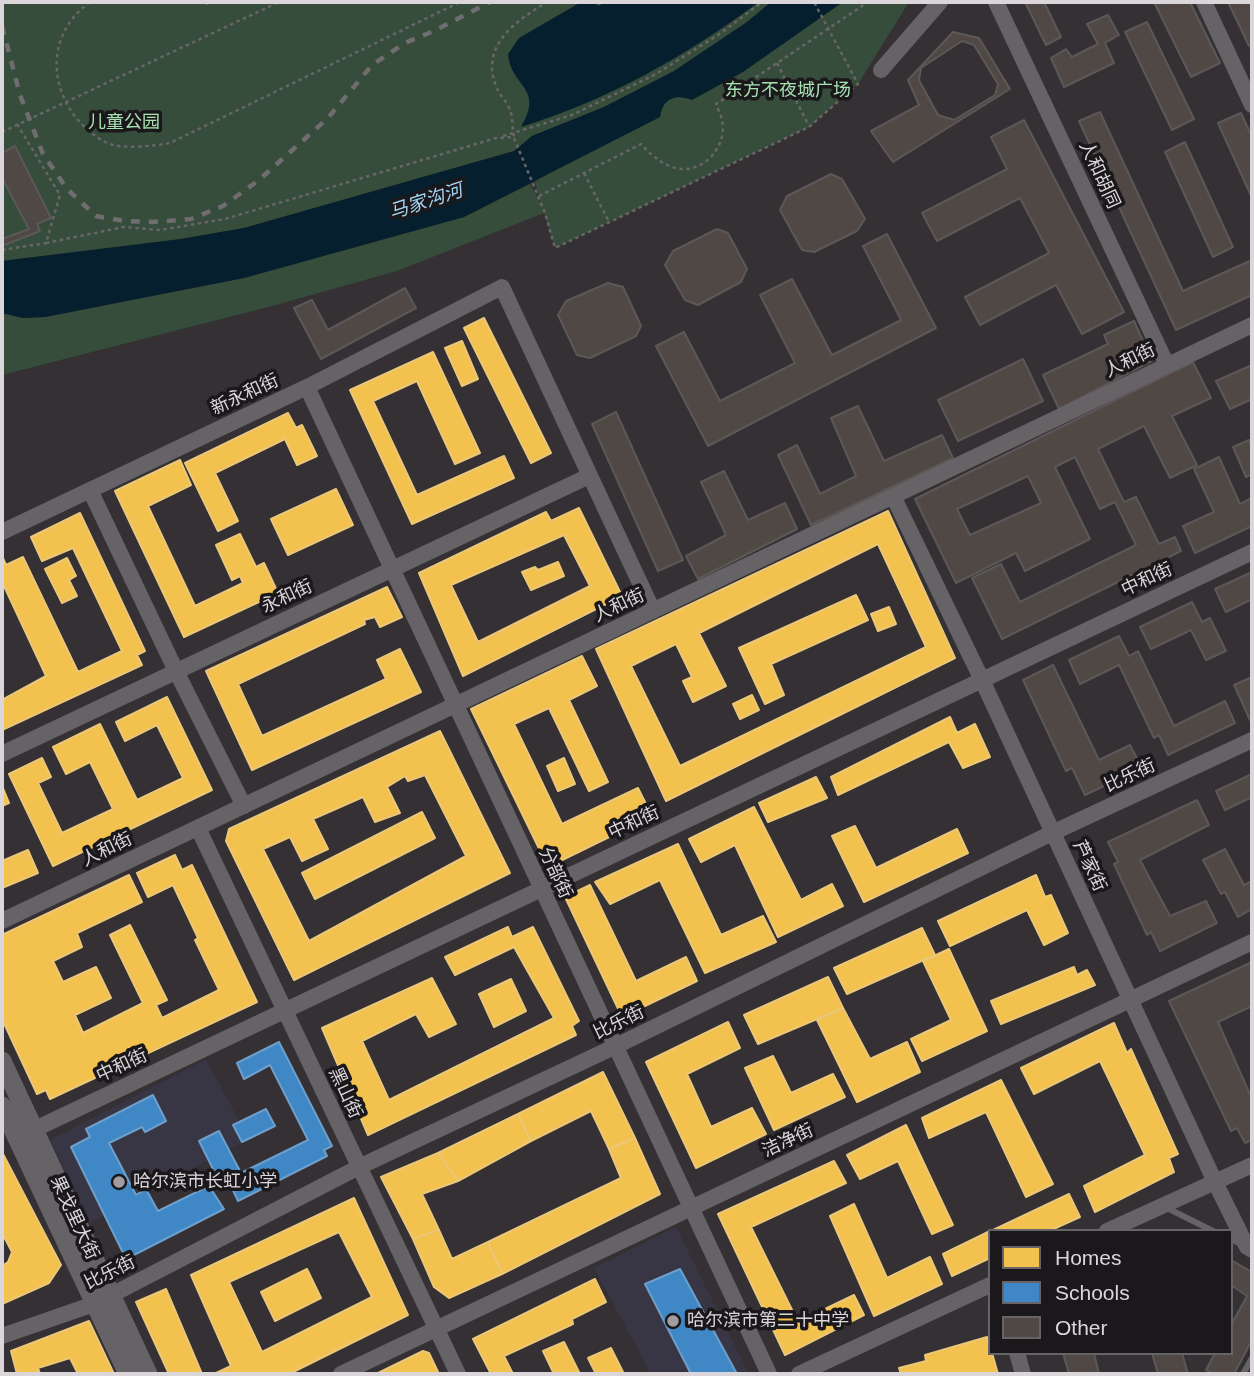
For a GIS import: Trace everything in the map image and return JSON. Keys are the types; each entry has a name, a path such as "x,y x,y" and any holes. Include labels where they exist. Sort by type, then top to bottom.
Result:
{"main road":[{"name":"果戈里大街","path":"2,1061 102,1299 128,1374"},
{"name":"果戈里大街","path":"2,1106 102,1299 148,1374"}],"street":[{"path":"881,70 940,2"},
{"name":"人和胡同","path":"996,2 1167,365"},
{"path":"1204,2 1252,105"},
{"name":"新永和街","path":"2,532 307,387 502,287 589,476"},
{"name":"人和街","path":"2,921 1252,325"},
{"name":"分部街","path":"307,387 769,1374"},
{"path":"589,476 653,611"},
{"name":"永和街","path":"2,754 589,476"},
{"path":"90,490 244,806"},
{"name":"芦家街","path":"893,496 982,680 1214,1182 1250,1249"},
{"name":"中和街","path":"33,1130 1252,552"},
{"name":"比乐街","path":"2,1336 102,1299 359,1167 614,1047 1052,833 1252,740"},
{"name":"黑山街","path":"198,828 458,1374"},
{"name":"洁净街","path":"341,1374 1252,942"},
{"path":"1111,1229 1252,1164"},
{"path":"799,1374 988,1286"},
{"path":"1018,1355 1023,1374"}],"lane":[{"path":"1162,1206 1209,1229"},
{"path":"1233,1241 1250,1249"},
{"path":"1243,1374 1252,1358"}],"path":[{"path":"90,2 79,10 64,29 57,51 56,80 65,102 82,124 107,144 146,147 170,143 460,2"},
{"path":"206,2 211,2"},
{"path":"2,132 279,2"},
{"path":"547,2 541,3 506,31 494,47 491,66 496,87 510,109 514,135 539,196 555,248 809,127 858,84 814,2"},
{"path":"2,250 124,227 160,230 225,219 496,138 514,135 572,115 656,74 721,33 762,2"},
{"path":"539,196 641,144 655,158 672,167 685,169 705,164 721,142 723,122 716,104 868,2"},
{"path":"778,63 809,127"},
{"path":"17,124 60,195 46,243"},
{"path":"584,173 609,222"}],"shaded area":[{"name":"哈尔滨市长虹小学","path":"206,1059 249,1139 90,1223 50,1140"},
{"name":"哈尔滨市第二十中学","path":"676,1227 749,1374 651,1374 594,1268"}],"green space":[{"name":"儿童公园","path":"2,2 771,2 747,22 674,71 604,107 532,136 515,151 244,228 181,239 2,261"},
{"name":"东方不夜城广场","path":"842,2 909,2 858,84 809,127 555,248 544,213 397,271 2,375 2,313 23,318 45,317 244,278 464,217 530,184 541,204 535,182 541,177 660,117 668,100 676,97 687,98"}],"water":[{"path":"581,2 595,2 598,6 606,2 759,2 703,41 645,75 585,104 521,127 530,103 525,88 510,65 508,54 519,38"},
{"name":"马家沟河","path":"771,2 843,2 743,72 692,100 680,97 670,99 663,106 660,117 464,217 244,278 45,317 23,318 2,313 2,261 181,239 244,228 514,151 532,136 604,107 674,71 747,22"}],"building: Homes":[{"path":"484,318 551,453 531,463 464,328"},
{"path":"462,341 478,379 462,386 445,348"},
{"path":"433,352 480,453 455,464 417,381 373,401 417,495 504,456 514,478 412,524 350,390"},
{"path":"288,413 296,428 302,425 317,456 297,465 285,439 215,473 238,521 218,531 185,463"},
{"path":"180,460 191,485 148,506 195,606 243,583 240,576 232,580 216,545 240,534 256,567 264,563 278,593 184,637 115,491"},
{"path":"336,489 353,525 288,555 271,519"},
{"path":"579,508 622,596 463,676 419,573 546,512 551,521","holes":["564,535 590,586 478,642 451,585"]},
{"path":"888,511 955,658 666,801 596,649","holes":["878,544 926,647 680,766 631,666 676,644 692,677 683,681 693,702 726,686 699,633"]},
{"path":"80,513 145,651 137,655 142,665 2,730 2,700 46,676 4,586 2,587 2,556 6,565 23,557 78,672 122,651 73,548 42,561 31,537"},
{"path":"67,558 76,576 69,580 77,596 62,603 45,569"},
{"path":"558,562 564,576 531,590 522,572 535,567 538,570"},
{"path":"387,587 402,617 380,627 375,617 364,620 365,624 238,684 262,736 386,679 377,660 400,649 421,692 252,770 206,671"},
{"path":"856,595 868,620 771,664 784,695 765,704 739,648"},
{"path":"889,607 896,624 878,631 871,614"},
{"path":"582,656 597,686 569,700 608,782 589,791 549,708 514,724 562,824 638,788 652,816 548,867 471,709"},
{"path":"752,695 759,710 740,719 733,704"},
{"path":"167,697 212,790 53,866 9,774 42,758 51,777 38,783 62,833 113,809 90,762 66,774 53,747 100,724 137,800 183,778 157,725 125,741 116,722"},
{"path":"950,717 957,733 975,724 990,757 963,768 949,742 838,795 831,777"},
{"path":"440,731 510,873 294,980 226,841 229,829","holes":["425,775 466,856 309,941 263,849 290,837 302,861 328,849 313,819 363,797 375,822 400,813 387,787 405,776 408,781"]},
{"path":"564,758 575,784 558,791 547,766"},
{"path":"816,777 827,798 768,822 759,803"},
{"path":"2,786 9,803 2,806"},
{"path":"754,807 801,900 832,884 843,906 778,937 735,845 701,862 689,839"},
{"path":"422,812 435,838 315,899 302,873"},
{"path":"855,826 876,868 957,829 968,853 864,902 832,836"},
{"path":"678,844 721,935 763,916 776,942 705,973 660,880 610,904 595,882"},
{"path":"28,850 38,873 2,888 2,861"},
{"path":"175,855 182,870 192,865 257,1002 50,1099 46,1090 37,1094 2,1019 2,935 129,875 142,902 77,933 82,947 53,961 63,982 96,967 111,998 75,1015 83,1033 143,1003 110,935 130,925 167,1000 156,1005 162,1018 219,990 173,885 148,897 137,873"},
{"path":"1036,875 1045,897 1051,895 1068,933 1044,945 1027,910 950,946 938,921"},
{"path":"590,885 636,981 686,957 697,981 622,1017 565,897"},
{"path":"508,927 512,937 533,927 579,1021 572,1026 576,1035 368,1135 322,1028 432,978 456,1024 429,1037 416,1014 362,1041 389,1100 554,1018 514,947 455,975 445,957"},
{"path":"922,928 935,955 847,994 834,968"},
{"path":"949,949 987,1031 922,1061 911,1039 951,1020 923,961"},
{"path":"1074,967 1077,975 1087,970 1095,985 1001,1024 991,1001"},
{"path":"828,977 843,1008 758,1044 744,1015"},
{"path":"511,979 526,1011 494,1027 479,994"},
{"path":"843,1008 870,1059 907,1042 920,1072 857,1102 817,1020"},
{"path":"728,1022 740,1048 687,1074 711,1127 752,1108 766,1134 696,1168 646,1062"},
{"path":"1114,1023 1127,1053 1131,1049 1178,1154 1169,1158 1174,1172 1095,1212 1084,1186 1145,1155 1100,1061 1034,1094 1021,1068"},
{"path":"773,1056 791,1093 833,1074 845,1097 774,1130 745,1068"},
{"path":"603,1072 635,1138 609,1149 591,1111 531,1141 518,1114"},
{"path":"1001,1080 1053,1184 1026,1197 986,1112 929,1138 922,1118"},
{"path":"518,1114 531,1141 458,1181 438,1153"},
{"path":"906,1125 953,1225 932,1234 898,1161 860,1179 847,1155"},
{"path":"635,1138 660,1194 502,1274 488,1242 621,1178 609,1149"},
{"path":"2,1152 61,1265 49,1283 2,1304 2,1266 8,1262 12,1252 2,1233"},
{"path":"438,1153 458,1181 422,1194 439,1230 413,1239 381,1177"},
{"path":"834,1161 846,1183 751,1227 798,1322 854,1295 864,1315 785,1355 718,1214"},
{"path":"1069,1194 1080,1217 1053,1229 995,1229"},
{"path":"354,1198 408,1315 289,1374 214,1374 231,1366 191,1275","holes":["339,1232 372,1297 262,1352 229,1282"]},
{"path":"854,1204 887,1278 930,1257 942,1284 874,1316 830,1216"},
{"path":"439,1230 452,1259 488,1242 502,1274 449,1298 434,1287 413,1239"},
{"path":"988,1232 988,1259 952,1276 943,1254"},
{"path":"307,1269 321,1298 275,1321 261,1292"},
{"path":"595,1279 606,1302 572,1319 573,1324 504,1356 513,1374 491,1374 473,1339"},
{"path":"166,1289 202,1374 169,1374 136,1302"},
{"path":"89,1321 114,1374 78,1374 70,1358 38,1368 40,1374 17,1374 11,1351"},
{"path":"987,1337 988,1355 993,1355 998,1374 901,1374 899,1368 926,1361 925,1355"},
{"path":"564,1342 580,1374 554,1374 543,1351"},
{"path":"611,1348 624,1374 596,1374 588,1358"},
{"path":"423,1351 429,1353 439,1374 376,1374"}],"building: Schools":[{"path":"279,1042 332,1146 324,1150 327,1156 238,1201 231,1186 222,1187 199,1141 219,1131 241,1173 308,1140 270,1065 244,1079 237,1063"},
{"path":"153,1095 166,1121 145,1132 142,1127 109,1143 136,1195 146,1189 158,1211 209,1186 224,1209 126,1259 71,1147 90,1137 86,1129"},
{"path":"266,1109 275,1126 242,1142 233,1125"},
{"path":"680,1269 737,1374 691,1374 645,1284"}],"building: Other":[{"path":"1025,2 1044,2 1061,37 1046,45"},
{"path":"1154,2 1190,2 1220,63 1191,77"},
{"path":"1228,2 1252,2 1252,44 1249,46"},
{"path":"1108,15 1119,35 1105,43 1114,63 1064,87 1051,58 1066,49 1072,57 1098,44 1087,24"},
{"path":"1147,22 1194,119 1172,130 1125,32"},
{"path":"953,32 979,38 1010,89 893,162 871,131 919,105 908,80"},
{"path":"962,41 974,45 998,84 995,95 954,120 938,115 919,80 921,68"},
{"path":"1100,112 1183,291 1252,260 1252,295 1176,330 1079,121"},
{"path":"1241,113 1252,137 1252,198 1218,123"},
{"path":"1024,120 1124,312 1082,334 1056,285 980,325 965,297 1049,253 1020,198 937,241 922,213 1007,169 991,137"},
{"path":"1185,142 1233,247 1213,257 1165,152"},
{"path":"15,146 51,218 37,224 40,231 2,246 2,239 29,229 2,178 2,153"},
{"path":"831,174 842,179 865,219 857,231 814,252 802,250 780,210 787,196"},
{"path":"717,229 728,233 747,269 741,282 698,305 685,300 665,265 673,251"},
{"path":"887,234 936,328 708,446 656,346 684,332 720,401 795,363 760,295 792,279 832,355 901,320 863,246"},
{"path":"608,283 623,287 641,326 636,336 590,358 577,355 558,315 566,301"},
{"path":"405,288 416,308 321,359 294,308 312,300 328,330"},
{"path":"1134,321 1152,361 1059,409 1043,375 1108,344 1104,335"},
{"path":"1023,359 1043,401 958,441 938,400"},
{"path":"1193,362 1211,398 1172,416 1197,465 1170,478 1144,426 1098,449 1124,502 1136,497 1159,544 1175,537 1181,551 1002,639 972,578 1001,564 1020,602 1136,545 1115,502 1100,509 1075,457 1055,467 1090,539 1025,571 1016,553 956,583 915,499","holes":["1028,476 1041,503 970,535 957,509"]},
{"path":"1252,365 1252,399 1230,409 1216,381"},
{"path":"858,406 884,461 942,435 953,458 811,525 778,455 797,445 820,494 856,476 831,418"},
{"path":"616,412 683,560 658,571 592,424"},
{"path":"1249,440 1252,449 1252,474 1246,477 1233,447"},
{"path":"1219,457 1240,504 1252,498 1252,526 1195,553 1183,526 1214,512 1194,469"},
{"path":"724,471 748,520 785,503 797,529 698,579 686,556 726,535 701,482"},
{"path":"1252,572 1252,599 1226,612 1215,589"},
{"path":"1192,602 1202,622 1210,618 1226,651 1206,660 1191,630 1151,649 1140,627"},
{"path":"1119,636 1129,656 1138,651 1174,726 1225,701 1235,723 1168,755 1159,735 1154,738 1119,665 1080,684 1069,660"},
{"path":"1053,665 1099,760 1130,745 1142,768 1085,795 1072,768 1066,771 1023,680"},
{"path":"1252,677 1252,719 1250,720 1234,685"},
{"path":"1252,774 1252,797 1225,810 1216,791"},
{"path":"1197,800 1209,825 1140,860 1170,916 1206,901 1217,923 1160,951 1151,932 1147,935 1114,864 1118,862 1108,842"},
{"path":"1225,849 1244,885 1252,881 1252,909 1238,917 1225,892 1221,894 1203,860"},
{"path":"1252,962 1252,1006 1218,1022 1252,1099 1252,1140 1245,1143 1237,1128 1231,1131 1169,1001"},
{"path":"1233,1261 1252,1272 1252,1340 1234,1374 1213,1374 1206,1370 1214,1355 1233,1355 1233,1321 1247,1296 1233,1286"},
{"path":"1064,1355 1094,1355 1099,1374 1069,1374"},
{"path":"1153,1355 1183,1355 1188,1374 1158,1374"}],"railway":[{"path":"2,26 20,95 43,154 67,189 96,216 153,222 191,219 223,206 259,180 328,118 372,65 405,43 490,2"}],"place":[{"name":"哈尔滨市长虹小学","path":"119,1182"},
{"name":"哈尔滨市第二十中学","path":"673,1321"}]}
